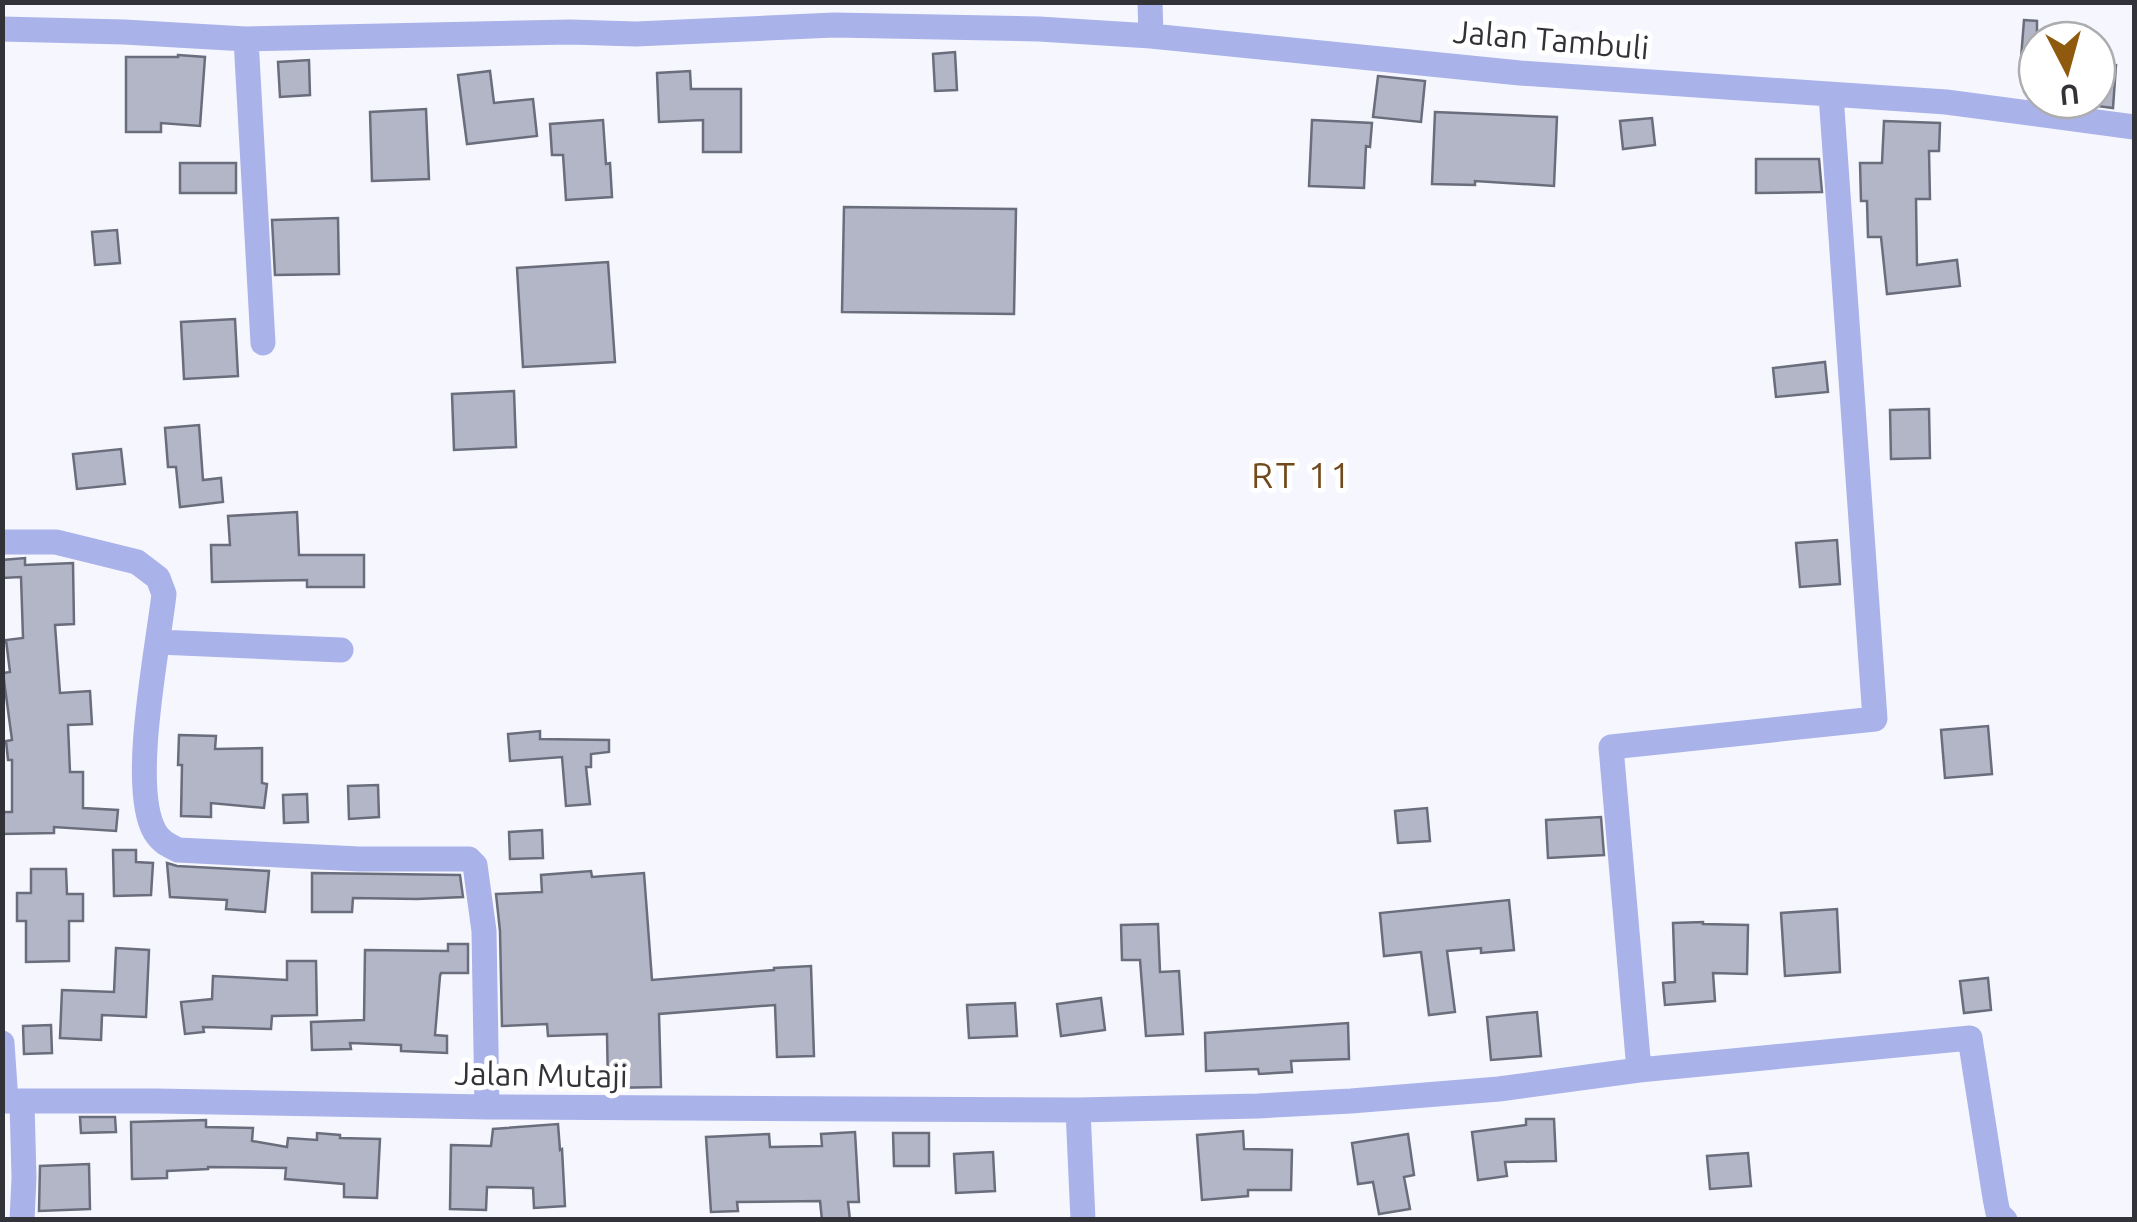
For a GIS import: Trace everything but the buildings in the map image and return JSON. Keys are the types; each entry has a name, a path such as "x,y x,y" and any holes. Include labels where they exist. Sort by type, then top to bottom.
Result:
{"street":[{"path":"1150,2 1151,36"},
{"name":"Jalan Tambuli","path":"2,29 246,39 636,34 832,14 1151,36 1520,72 1946,102 2134,127"},
{"path":"246,39 264,343"},
{"path":"1639,1070 1611,747 1874,718 1831,95"},
{"path":"2,542 75,545 136,562 158,578 164,594 144,778 153,829 164,844 178,850 359,859 469,859 475,865 484,931 487,1108"},
{"path":"158,642 341,650"},
{"name":"Jalan Mutaji","path":"10,1101 156,1100 487,1108 1078,1110 1258,1106 1499,1089 1639,1070 1970,1038 1998,1214 2005,1220"},
{"path":"2,1042 24,1178 22,1220"},
{"path":"1078,1110 1083,1220"}],"district":[{"name":"RT 11","path":"1302,476"}]}
